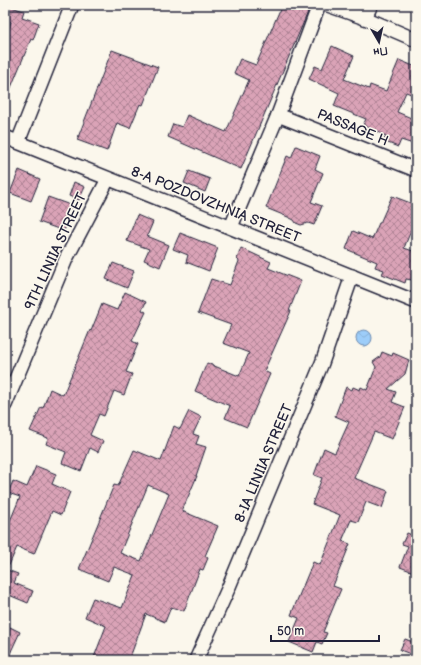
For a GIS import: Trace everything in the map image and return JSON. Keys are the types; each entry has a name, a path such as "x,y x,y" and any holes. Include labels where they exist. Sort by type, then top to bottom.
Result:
{"street":[{"path":"18,142 72,5"},
{"path":"231,227 278,115 319,5"},
{"path":"328,5 365,18 416,40"},
{"path":"365,18 371,5"},
{"name":"PASSAGE H","path":"278,115 416,170"},
{"name":"8-A POZDOVZHNIA STREET","path":"5,137 416,302"},
{"name":"9TH LINIIA STREET","path":"5,405 66,259 108,179"},
{"name":"8-IA LINIIA STREET","path":"196,660 228,589 322,363 352,276"}],"water":[{"path":"364,330 370,332 372,338 370,344 364,346 358,344 356,338 358,332"}],"building":[{"path":"5,5 24,11 22,17 39,23 33,40 31,39 5,102 5,40 11,22 5,20"},
{"path":"282,5 292,5 308,12 241,169 168,137 173,124 182,127 187,115 226,132 249,80 234,73 240,59 256,65"},
{"path":"332,46 354,56 344,79 369,89 370,85 386,91 399,60 416,67 416,96 406,92 397,112 416,120 416,145 401,140 398,147 383,141 386,136 363,125 366,119 334,106 339,93 309,79 315,66 322,69"},
{"path":"112,50 158,67 143,105 140,104 130,128 117,123 107,151 77,140"},
{"path":"296,146 320,156 315,169 323,173 311,202 322,206 314,225 308,223 301,225 288,217 266,208 287,156 291,158"},
{"path":"19,170 40,179 31,201 10,193"},
{"path":"189,171 210,179 205,192 184,183"},
{"path":"74,182 85,187 79,200 69,196"},
{"path":"392,196 416,205 416,218 404,248 416,252 416,269 412,280 406,279 405,283 382,274 384,270 375,267 377,262 346,249 353,231 372,239"},
{"path":"48,197 73,206 64,231 39,222"},
{"path":"137,215 153,222 147,236 169,245 160,267 144,260 149,249 127,241"},
{"path":"180,233 218,248 209,271 186,262 188,255 173,249"},
{"path":"241,248 271,262 268,268 301,281 289,311 291,311 264,371 270,374 247,427 225,418 230,406 195,391 207,363 239,376 249,353 223,343 231,325 198,313 211,279 230,285 239,261 237,259"},
{"path":"113,263 134,271 127,288 106,279"},
{"path":"125,292 146,302 142,310 146,312 132,341 138,344 126,372 132,374 124,395 114,391 104,416 99,414 90,435 103,441 98,452 90,448 81,471 62,463 66,452 46,444 48,438 30,431 41,407 43,408 50,389 63,395 102,304 117,310"},
{"path":"382,352 392,356 393,353 409,360 405,374 388,389 396,392 392,402 405,407 392,439 374,432 354,478 388,491 382,508 366,502 358,522 351,520 342,541 350,544 333,586 341,589 323,632 327,633 322,644 317,642 313,652 289,642 299,618 291,615 313,562 320,565 340,515 312,504 322,478 314,475 324,448 335,453 349,422 335,416 346,387 352,390 353,387 360,390 361,387 367,390 376,367 373,362 380,357"},
{"path":"189,411 201,417 193,434 199,436 196,444 206,447 197,476 182,511 218,526 205,556 208,558 203,570 200,569 184,611 171,607 165,622 146,614 129,660 93,660 106,626 85,617 93,598 122,608 135,575 114,567 108,581 79,569 114,485 118,486 134,450 161,461 174,426 180,429","holes":["148,485 169,494 141,561 120,553"]},
{"path":"36,466 56,474 52,484 70,492 61,515 52,511 34,554 17,547 7,570 18,574 14,583 33,591 28,603 9,595 5,604 5,533 20,497 8,493 13,481 27,487"},
{"path":"415,528 416,573 400,567 408,546 402,544 407,533 412,535"},
{"path":"10,627 20,632 7,660 5,660 5,637"},
{"path":"405,639 416,643 416,656 400,650"}]}
